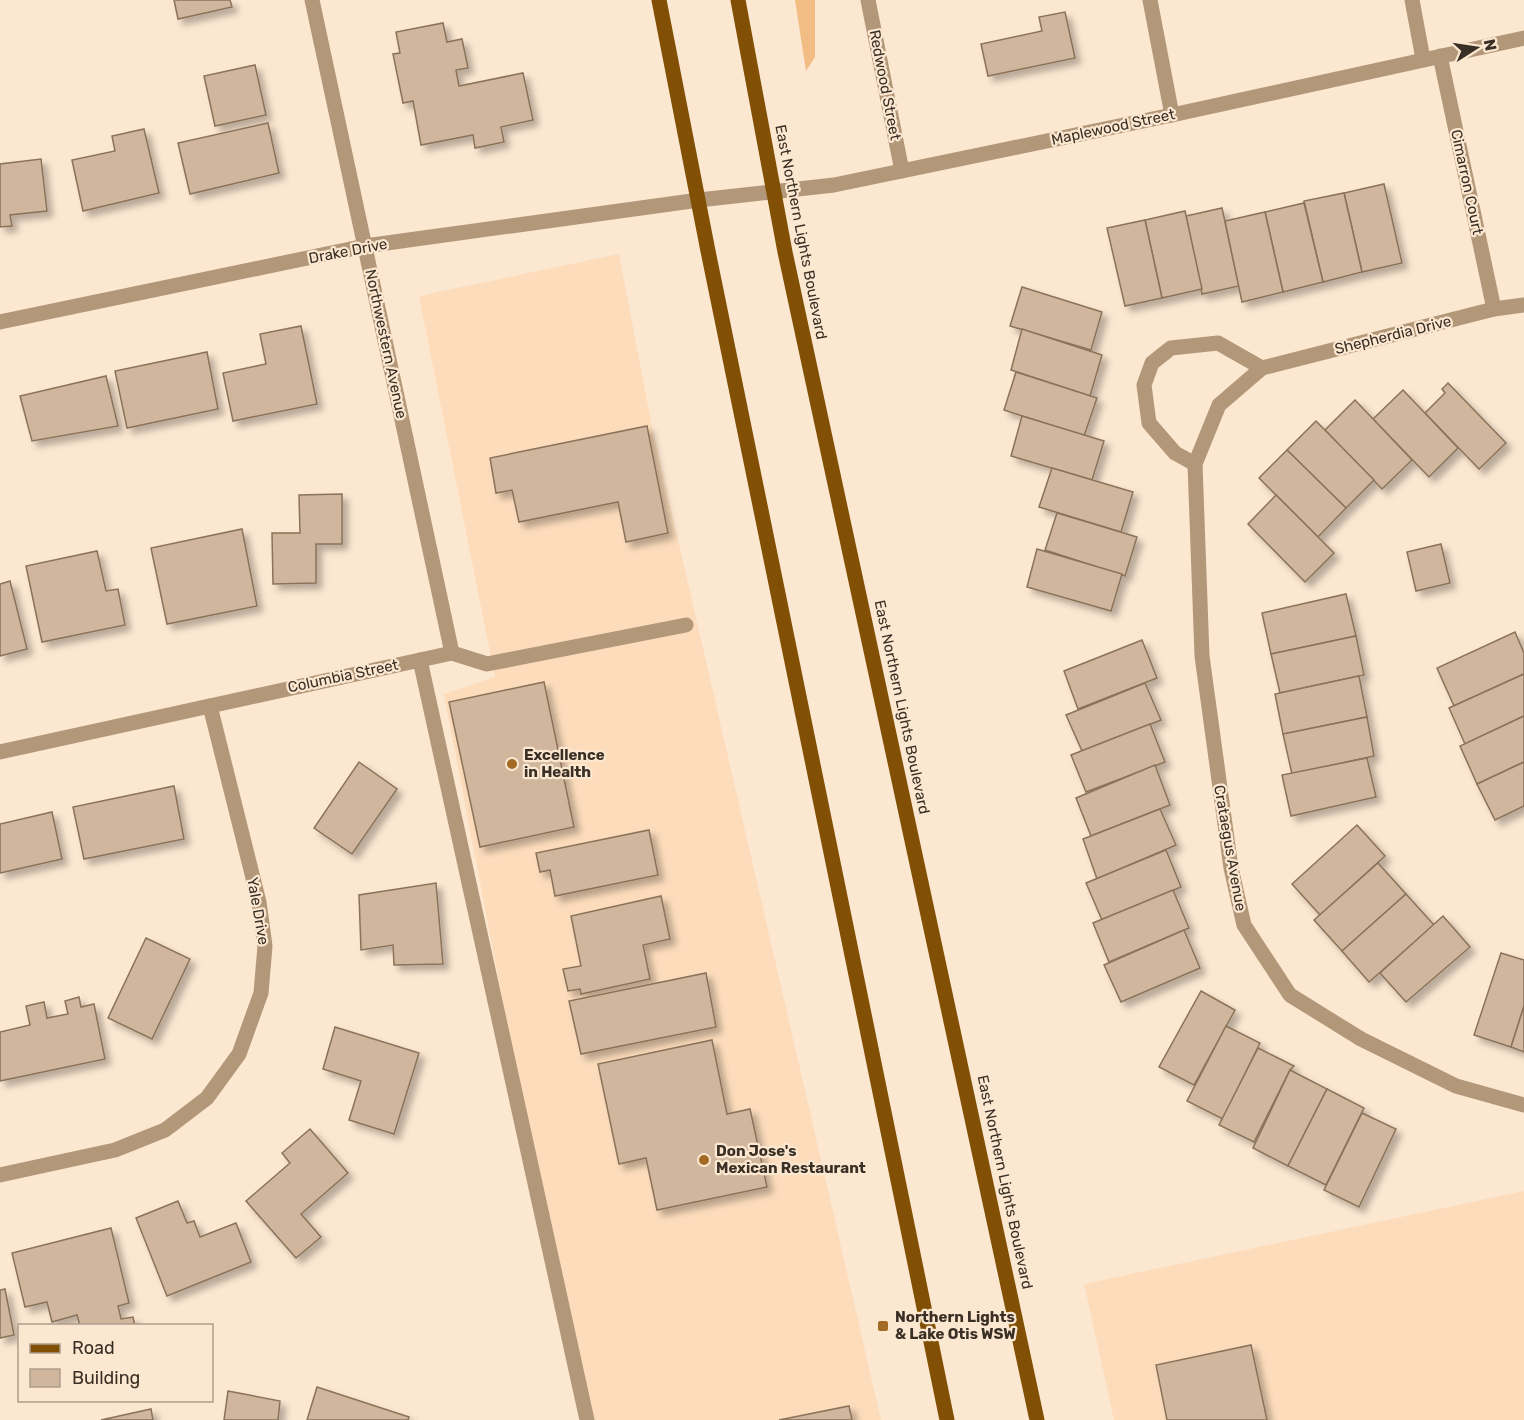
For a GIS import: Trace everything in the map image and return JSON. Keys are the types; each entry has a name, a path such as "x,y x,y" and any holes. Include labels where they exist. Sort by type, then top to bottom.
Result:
{"main road":[{"path":"659,0 947,1420"},
{"name":"East Northern Lights Boulevard","path":"738,0 788,263 1037,1420"}],"street":[{"name":"Northwestern Avenue","path":"312,0 452,653"},
{"name":"Redwood Street","path":"868,0 902,171"},
{"path":"1150,0 1172,115"},
{"path":"1412,0 1423,59"},
{"name":"Maplewood Street","path":"699,200 834,185 1172,115 1524,38"},
{"name":"Cimarron Court","path":"1440,56 1494,309"},
{"name":"Drake Drive","path":"0,322 365,246 699,200"},
{"name":"Shepherdia Drive","path":"1262,368 1494,309 1524,305"},
{"path":"1218,343 1262,368 1219,405 1195,464 1175,453 1149,423 1144,385 1152,363 1171,348 1218,343"},
{"name":"Crataegus Avenue","path":"1195,464 1202,656 1231,868 1244,925 1290,995 1361,1039 1456,1086 1524,1105"},
{"name":"Columbia Street","path":"0,752 452,653 487,664 686,625"},
{"path":"420,660 587,1420"},
{"name":"Yale Drive","path":"0,1175 115,1150 165,1130 207,1098 239,1054 261,993 265,946 259,902 210,706"}],"shaded area":[{"path":"795,0 815,0 815,57 806,71"},
{"path":"619,254 652,427 881,1420 588,1420 548,1238 444,694 495,677 419,296"},
{"path":"1524,1191 1524,1420 1114,1420 1084,1284"}],"building":[{"path":"174,0 230,0 232,7 178,19"},
{"path":"1065,12 1075,58 988,76 981,44 1042,31 1039,17"},
{"path":"443,23 447,42 462,39 468,68 456,70 459,86 523,73 533,120 501,127 504,142 475,148 473,135 421,145 413,101 403,103 393,54 400,53 396,32"},
{"path":"255,65 266,115 215,126 204,76"},
{"path":"268,123 279,173 190,194 178,143"},
{"path":"144,129 159,193 83,211 72,160 115,151 112,136"},
{"path":"41,159 47,211 10,215 12,226 0,227 0,164"},
{"path":"1384,184 1402,263 1362,272 1344,193"},
{"path":"1344,193 1362,272 1323,282 1304,201"},
{"path":"1304,203 1323,282 1283,292 1265,212"},
{"path":"1222,208 1239,286 1202,294 1186,216"},
{"path":"1185,211 1202,289 1162,298 1145,220"},
{"path":"1265,212 1283,292 1242,302 1225,221"},
{"path":"1145,220 1162,298 1125,306 1107,228"},
{"path":"1022,287 1102,312 1091,350 1010,326"},
{"path":"301,326 317,404 233,421 223,373 266,364 260,334"},
{"path":"1022,329 1102,355 1090,396 1011,370"},
{"path":"207,352 218,409 127,428 115,371"},
{"path":"1016,372 1097,398 1084,436 1004,410"},
{"path":"106,376 118,426 32,441 20,396"},
{"path":"1448,383 1506,443 1479,469 1425,413 1445,393 1442,389"},
{"path":"1403,390 1458,448 1429,477 1373,419"},
{"path":"1355,400 1412,460 1382,489 1325,430"},
{"path":"1022,416 1104,441 1092,480 1011,456"},
{"path":"1316,421 1374,480 1346,508 1287,450"},
{"path":"647,426 668,533 626,542 618,502 519,522 512,490 496,493 490,458"},
{"path":"1287,450 1346,508 1318,537 1259,478"},
{"path":"1052,468 1133,492 1121,532 1039,507"},
{"path":"342,494 342,544 316,544 316,583 273,584 272,533 300,533 299,495"},
{"path":"1276,495 1334,553 1305,582 1248,524"},
{"path":"1057,513 1137,537 1125,576 1045,550"},
{"path":"242,529 257,606 167,624 151,548"},
{"path":"1441,544 1450,583 1416,591 1407,552"},
{"path":"1037,549 1122,574 1111,611 1027,587"},
{"path":"97,551 106,591 118,589 125,625 42,642 26,566"},
{"path":"10,581 27,649 0,656 0,584"},
{"path":"1346,594 1356,636 1271,654 1262,613"},
{"path":"1515,632 1524,653 1524,674 1454,706 1437,668"},
{"path":"1356,636 1364,675 1280,693 1271,654"},
{"path":"1142,640 1157,678 1078,709 1064,671"},
{"path":"1524,674 1524,716 1465,744 1449,708"},
{"path":"1359,676 1367,717 1283,734 1275,694"},
{"name":"Excellence in Health","path":"544,682 574,827 480,847 449,702"},
{"path":"1145,683 1161,720 1082,751 1066,715"},
{"path":"1524,716 1524,762 1477,784 1460,746"},
{"path":"1367,717 1374,756 1292,774 1283,734"},
{"path":"1150,724 1165,762 1086,792 1071,755"},
{"path":"1367,758 1376,797 1291,816 1282,775"},
{"path":"359,762 397,789 352,854 314,828"},
{"path":"1524,762 1524,806 1495,820 1477,784"},
{"path":"1155,765 1170,805 1091,836 1076,798"},
{"path":"174,786 184,839 84,859 73,807"},
{"path":"1160,809 1176,845 1097,879 1083,839"},
{"path":"52,812 62,859 0,873 0,824"},
{"path":"1357,825 1385,856 1320,915 1292,884"},
{"path":"649,830 658,875 555,896 550,870 540,872 536,853"},
{"path":"1166,850 1181,887 1102,920 1086,883"},
{"path":"1378,863 1406,894 1342,951 1314,920"},
{"path":"436,883 443,964 394,965 393,945 361,950 359,895"},
{"path":"1173,890 1189,928 1109,962 1093,923"},
{"path":"1406,894 1434,925 1369,982 1342,951"},
{"path":"661,896 670,939 643,945 650,979 581,994 580,989 568,991 563,969 581,966 571,916"},
{"path":"1443,916 1470,947 1406,1002 1380,973"},
{"path":"1184,930 1200,968 1121,1002 1104,965"},
{"path":"146,938 190,959 152,1039 108,1018"},
{"path":"1501,953 1524,960 1524,1006 1511,1047 1474,1035"},
{"path":"706,973 716,1027 581,1054 569,1001"},
{"path":"1201,991 1235,1010 1194,1085 1159,1067"},
{"path":"79,997 81,1007 94,1004 105,1059 0,1081 0,1032 30,1025 26,1006 44,1002 47,1018 68,1014 65,1001"},
{"path":"1524,1006 1524,1052 1511,1047"},
{"path":"1226,1026 1260,1043 1223,1119 1187,1101"},
{"path":"335,1027 419,1053 394,1134 349,1120 361,1081 323,1069"},
{"path":"712,1040 727,1114 750,1109 767,1187 657,1210 646,1158 619,1164 598,1064"},
{"path":"1258,1048 1294,1066 1254,1142 1219,1125"},
{"path":"1290,1070 1327,1089 1288,1166 1253,1148"},
{"path":"1327,1089 1364,1108 1326,1185 1288,1166"},
{"path":"1362,1113 1396,1129 1359,1207 1324,1190"},
{"path":"310,1129 348,1173 301,1214 321,1237 296,1258 246,1201 290,1163 282,1153"},
{"path":"178,1201 187,1223 194,1221 200,1237 236,1223 251,1262 167,1296 136,1218"},
{"path":"111,1228 129,1303 118,1306 121,1319 133,1317 135,1324 79,1324 77,1315 52,1322 47,1302 25,1307 12,1253"},
{"path":"5,1289 14,1335 0,1338 0,1290"},
{"path":"1251,1345 1267,1420 1167,1420 1156,1365"},
{"path":"317,1387 409,1417 408,1420 307,1420"},
{"path":"228,1391 280,1401 278,1420 224,1420"},
{"path":"849,1406 852,1420 779,1420"},
{"path":"151,1409 153,1420 101,1420"}],"place":[{"name":"Excellence in Health","path":"512,764"},
{"name":"Don Jose's Mexican Restaurant","path":"704,1160"},
{"name":"Northern Lights & Lake Otis WSW","path":"883,1326"}]}
